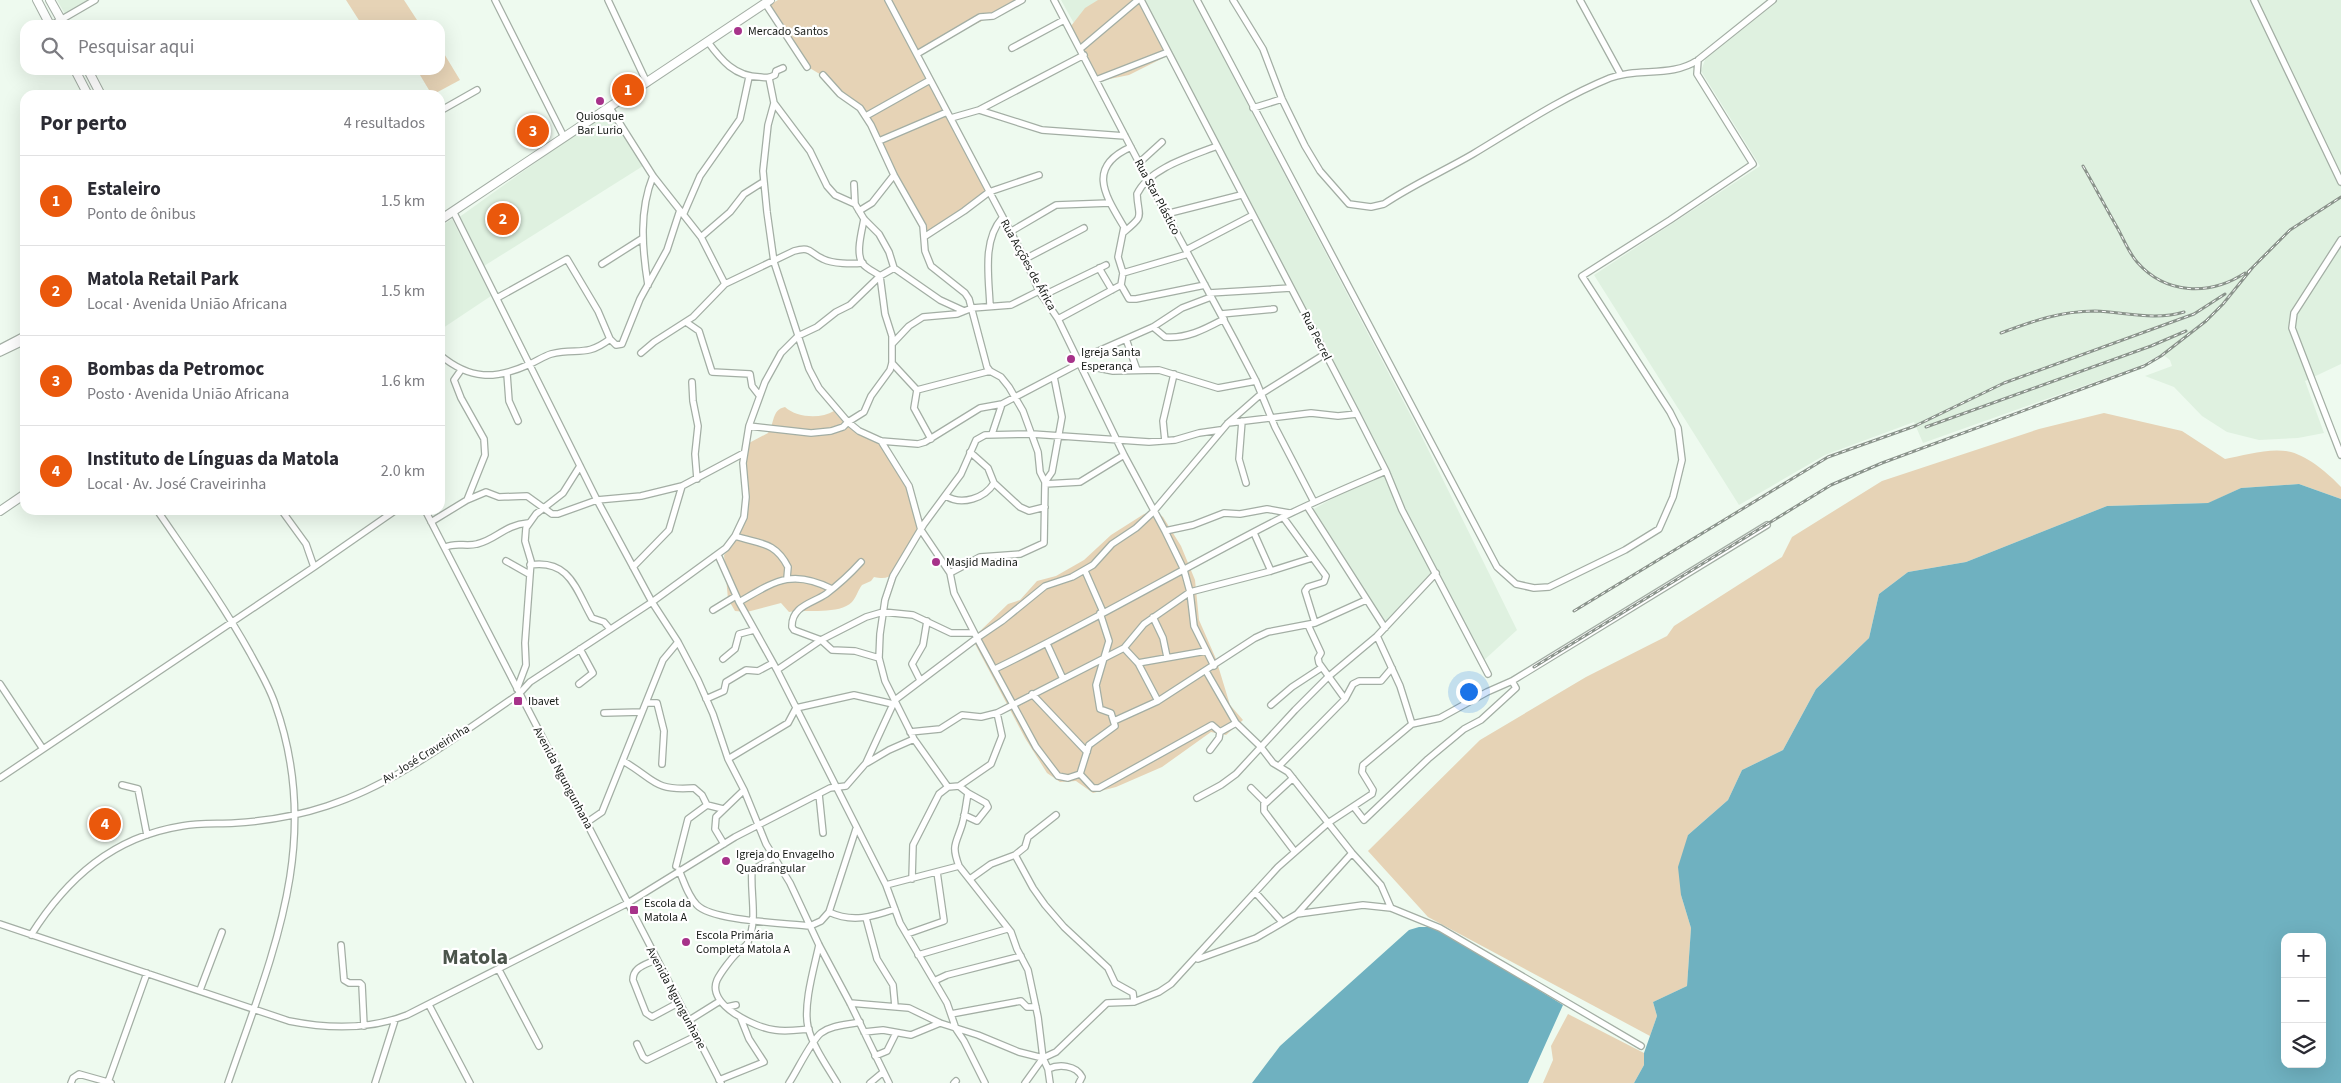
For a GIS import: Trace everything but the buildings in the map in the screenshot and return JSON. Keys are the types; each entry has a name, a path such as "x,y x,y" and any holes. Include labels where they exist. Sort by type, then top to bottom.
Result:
{"main road":[{"path":"37,0 48,20"},
{"path":"50,0 61,20"},
{"path":"445,217 648,83 768,1"},
{"path":"78,75 85,90"},
{"path":"91,75 98,90"},
{"path":"0,511 20,497"}],"street":[{"path":"65,20 95,0"},
{"path":"495,0 564,137"},
{"path":"608,0 648,83"},
{"name":"Rua Acções de África","path":"888,0 1025,259 1041,293 1058,319 1124,455 1153,512 1165,531 1184,570 1190,592 1194,626 1214,666"},
{"path":"917,54 980,17 992,16 1022,0"},
{"name":"Rua Star Plástico","path":"1054,0 1166,214 1223,317 1314,502"},
{"path":"1080,49 1140,0"},
{"name":"Rua Pecrel","path":"1140,0 1241,195 1292,288 1386,472 1402,510 1488,674"},
{"path":"1197,0 1496,568 1516,584 1534,588 1549,587 1624,550 1659,529 1677,484 1682,460 1678,428 1670,412 1582,276 1753,164 1697,74 1698,60"},
{"path":"1233,0 1263,49 1282,99 1305,146 1320,171 1349,204 1371,207 1384,204 1561,101 1621,75 1673,71 1684,68 1698,60 1773,0"},
{"path":"1580,0 1621,75"},
{"path":"2254,0 2341,182"},
{"path":"768,1 807,67"},
{"path":"1012,48 1064,20"},
{"path":"708,42 728,66 749,77 769,78 775,75 776,71 784,68"},
{"path":"1096,80 1168,52"},
{"path":"879,141 949,115 979,110 1084,55"},
{"path":"823,75 834,88 860,108 866,116 894,174 923,226 926,260 965,293 972,308 985,360 990,371 1001,377 1023,411 1040,460 1040,472 1045,483 1045,538 1040,546 1020,554 980,557 950,573"},
{"path":"497,298 566,259 598,311 610,339 616,345 624,342 648,285 667,250 682,212 700,176 740,119 749,77"},
{"path":"769,78 774,103 810,151 832,192 855,204"},
{"path":"866,116 930,80"},
{"path":"445,107 477,90"},
{"path":"1253,108 1282,99"},
{"path":"774,103 768,125 763,182 774,262 809,369 819,388 848,422 859,431 881,441 918,444 931,439 980,408 1002,404 1054,377 1078,362 1153,327 1182,308 1210,295 1292,288"},
{"path":"610,108 653,176 701,236 725,284"},
{"path":"979,110 1042,130 1125,136"},
{"path":"1139,163 1162,142"},
{"path":"1124,232 1137,221 1141,214 1137,194 1147,178 1161,169 1217,146"},
{"path":"1131,147 1116,155 1104,170 1104,191 1124,227 1118,257 1123,273 1121,285 1129,299 1136,300 1205,286"},
{"path":"859,211 872,203 894,174"},
{"path":"924,237 989,192 1039,175"},
{"path":"648,285 643,238 643,216 653,176"},
{"path":"701,236 730,212 744,194 763,182"},
{"path":"854,184 855,204 864,219 879,234 889,252 894,268 940,300 964,311"},
{"path":"1166,214 1241,195"},
{"path":"1010,232 1056,205 1110,203"},
{"path":"453,211 531,364 580,466 652,602 678,642 706,699 728,759 774,858 790,883 819,945 860,1022 882,1073 889,1083"},
{"path":"1123,273 1187,252 1253,215"},
{"path":"990,306 989,249 994,230 1002,218"},
{"path":"863,263 860,241 864,219"},
{"path":"1025,259 1084,228"},
{"path":"602,264 643,238"},
{"path":"2341,240 2294,313 2292,328 2341,454"},
{"path":"641,354 654,342 686,322 725,284 802,249 812,250 822,259 854,264 863,263 880,276 885,314 893,343 892,363 890,370 871,396 864,412 838,430 811,433 749,426"},
{"path":"893,343 909,326 923,317 957,314 972,308 1015,304 1106,265"},
{"name":"Av. José Craveirinha","path":"31,935 53,902 68,884 110,853 147,835 183,826 253,822 295,816 334,804 390,778 436,750 530,682 652,602 718,555 735,536 744,517 746,504 743,472 744,453 749,426 760,395 781,353 798,336 817,327 836,312 850,305 880,276 894,268"},
{"path":"1099,268 1112,290"},
{"path":"1058,319 1121,285"},
{"path":"1153,327 1165,337 1182,336 1193,334 1223,317 1274,309"},
{"path":"686,322 699,331 712,372 750,374 752,386 760,395"},
{"path":"0,348 20,338"},
{"path":"445,359 461,370 482,375 507,374 552,354 597,349 610,339"},
{"path":"1126,339 1137,370"},
{"path":"0,354 20,344"},
{"path":"0,924 200,990 254,1010 290,1021 316,1026 336,1028 364,1026 395,1020 430,1005 628,904 678,868 819,794 837,787 846,786 866,763 894,702 975,635 1002,621 1045,586 1064,581 1093,565 1112,544 1136,528 1153,512 1228,422 1261,394 1325,354"},
{"path":"1078,362 1113,371 1151,369 1218,388 1256,381"},
{"path":"892,363 917,390"},
{"path":"461,370 454,379 455,384 485,443 485,455 466,500"},
{"path":"917,390 990,371"},
{"path":"507,374 509,401 518,421"},
{"path":"1165,441 1164,421 1174,374"},
{"path":"1045,483 1052,472 1062,410 1054,377"},
{"path":"692,382 693,401 698,426 695,454 697,478"},
{"path":"917,390 914,408 931,439"},
{"path":"992,434 1002,404"},
{"path":"1228,422 1321,413 1338,416 1357,414"},
{"path":"1242,421 1239,459 1246,482"},
{"path":"948,787 910,732 894,702 880,669 878,658 883,612 893,576 921,530 964,469 970,452 980,437 992,434 1032,434 1118,441 1165,441 1220,430"},
{"path":"881,441 909,486 921,530 950,573 954,593 1036,747 1058,776 1068,778 1080,774"},
{"path":"970,452 988,468 994,483 1015,504 1024,510 1032,511 1045,507"},
{"path":"445,513 466,500 486,492 499,497 523,496 532,498 552,514 558,514 598,500 641,496 682,486 744,453"},
{"path":"1045,483 1080,482 1124,455"},
{"path":"518,692 526,665 525,643 530,565 530,556 524,535 528,523 563,493 580,466"},
{"path":"995,669 1047,644 1101,613 1283,517 1386,472"},
{"path":"946,496 957,501 971,499 989,490 994,483"},
{"path":"633,567 669,530 682,486"},
{"path":"1307,506 1385,628"},
{"path":"1165,531 1193,524 1224,512 1234,514 1267,509 1291,514"},
{"path":"160,515 232,622 275,704 290,765 295,816 293,864 286,908 254,1010 228,1083"},
{"path":"285,515 306,544 314,567"},
{"path":"0,778 389,515"},
{"name":"Avenida Ngungunhana","path":"428,515 446,547 518,692 632,912"},
{"path":"431,522 442,515"},
{"path":"1283,517 1326,577 1324,582 1307,588 1305,591 1312,624 1321,652 1318,660 1321,668 1345,699"},
{"path":"446,547 452,544 476,545 485,542 511,526 528,523"},
{"path":"1025,1083 1043,1058 1056,1052 1107,1003 1134,1002 1158,992 1171,984 1196,960 1255,892 1295,852 1328,823 1372,793 1362,772 1363,765 1412,724 1440,718 1487,692 1512,681 1767,525"},
{"path":"1254,532 1272,571"},
{"path":"735,536 765,543 773,548 779,553 788,567 787,578"},
{"path":"718,555 738,599 777,670 886,885 895,910 907,934 934,981 951,1014 956,1029 985,1083"},
{"path":"910,732 940,729 962,715 981,717 998,713 1124,648 1144,624 1190,592 1272,571 1312,558"},
{"path":"506,561 529,574"},
{"path":"861,562 832,589 804,604 792,623 794,630 821,640 832,650 855,650 878,658"},
{"path":"530,565 553,566 567,574 577,587 592,618 604,622 610,629"},
{"path":"1080,774 1087,752 1093,741 1115,728 1111,713 1100,709 1097,697 1096,685 1109,638 1085,571"},
{"path":"1197,798 1236,774 1260,746 1328,677 1377,636 1436,573"},
{"path":"713,610 787,578 822,584 832,589"},
{"path":"1114,721 1158,700 1214,666 1255,638 1268,632 1312,624 1366,600"},
{"path":"777,670 821,640 866,617 883,612 913,615 951,632 975,635"},
{"path":"1153,617 1164,638 1167,656"},
{"path":"920,680 912,664 923,645 928,621"},
{"path":"723,659 736,649 739,634 754,630"},
{"path":"1377,636 1392,668 1412,724"},
{"path":"586,823 602,812 663,660 678,642"},
{"path":"1047,644 1063,679"},
{"path":"1124,648 1138,663 1158,700"},
{"path":"579,684 593,673 580,649"},
{"path":"1138,663 1167,656 1206,651"},
{"path":"706,699 724,691 726,682 746,670 758,672 773,663"},
{"path":"1271,705 1292,687 1321,668"},
{"path":"1279,766 1345,699 1353,684 1364,680 1381,681 1392,668"},
{"path":"1206,671 1236,723 1260,746 1273,764 1279,766 1293,778 1352,853 1381,885 1391,908"},
{"path":"1354,807 1364,820 1428,758 1464,728 1477,723 1506,698 1516,688 1512,681"},
{"path":"0,684 44,749"},
{"path":"1032,694 1087,752"},
{"path":"728,759 788,723 796,708 854,695 894,702"},
{"path":"646,703 658,703 664,731 662,764"},
{"path":"604,713 642,712"},
{"path":"912,879 912,853 916,838 926,823 939,794 948,787 959,786 991,764 1002,736 998,713"},
{"path":"1220,732 1236,723"},
{"path":"1080,774 1093,788 1100,788 1212,725 1220,732"},
{"path":"1210,750 1219,738 1220,732"},
{"path":"866,763 914,739"},
{"path":"623,761 638,769 654,784 664,788 694,788 699,791 706,805"},
{"path":"1264,803 1268,803 1293,778"},
{"path":"122,785 138,789 147,835"},
{"path":"959,786 968,794 988,804 988,807 977,821 964,815"},
{"path":"1251,788 1264,803 1264,811 1295,852"},
{"path":"724,844 715,829 716,818 744,790"},
{"path":"819,794 823,833"},
{"path":"968,794 964,815 954,844 954,854 959,866 1003,920 1007,929 1012,932 1028,970 1036,1006 1043,1058 1048,1069 1050,1083"},
{"path":"706,805 688,819 678,868 691,897 703,910 716,916 810,926 821,921 830,912 856,828"},
{"path":"706,805 723,809"},
{"path":"970,879 991,864 1015,854 1025,847 1028,836 1056,815"},
{"path":"1297,914 1352,853"},
{"path":"1015,854 1033,888 1045,904 1064,927 1108,968 1116,983 1133,993 1134,1002"},
{"path":"774,858 752,870 750,895 754,908 747,945 736,954 716,982 720,1001 740,1018 757,1026 776,1030 809,1029"},
{"path":"886,885 959,866"},
{"path":"907,934 944,921 936,872"},
{"path":"1255,892 1282,922"},
{"path":"1196,960 1256,938 1297,914 1363,904 1391,908 1440,928 1641,1046"},
{"path":"830,912 847,919 866,918 895,910"},
{"name":"Avenida Ngungunhane","path":"632,912 655,960 720,1081"},
{"path":"866,918 877,959 893,985 895,1006"},
{"path":"918,955 1007,929"},
{"path":"200,990 222,932"},
{"path":"341,945 344,980 349,983 360,983 362,985 364,1026"},
{"path":"819,945 809,996 807,1018 813,1040 837,1083"},
{"path":"934,981 947,975 1021,956"},
{"path":"655,960 637,969 633,975 633,980 646,1013 652,1016 678,1003"},
{"path":"499,970 538,1046"},
{"path":"71,1083 73,1078 79,1074 109,1083 147,973"},
{"path":"688,1021 720,1001"},
{"path":"951,1014 1021,1001 1027,1007 1036,1006"},
{"path":"850,1003 909,1008 956,1029 978,1035 1019,1052 1043,1058"},
{"path":"430,1005 470,1083"},
{"path":"727,1007 736,1005"},
{"path":"720,1081 764,1062 749,1039 740,1018"},
{"path":"375,1083 395,1020"},
{"path":"789,1083 813,1040 828,1030 860,1022"},
{"path":"864,1032 883,1030 911,1035 940,1023"},
{"path":"874,1056 886,1051 896,1033"},
{"path":"637,1044 643,1058 647,1060 696,1036"},
{"path":"1048,1069 1056,1065 1067,1067 1080,1074 1082,1077 1079,1083"},
{"path":"870,1083 882,1073"}],"shaded area":[{"path":"57,0 93,0 65,14"},
{"path":"346,0 404,0 417,20 359,20"},
{"path":"778,0 1026,0 917,52 988,195 925,234 862,112 823,76 808,67 768,6"},
{"path":"1061,0 1125,0 1076,27"},
{"path":"1098,0 1140,0 1169,55 1129,75 1095,82 1071,26 1085,8"},
{"path":"1145,0 1193,0 1420,433 1517,630 1482,662 1434,573 1385,626 1312,510 1387,468"},
{"path":"1778,0 2341,0 2341,364 2305,381 2324,433 2298,438 2259,440 2227,432 2202,416 2174,387 2145,376 2172,366 2170,360 2162,354 2139,366 1923,443 1914,422 1825,455 1739,505 1594,275 1760,166 1701,71 1706,57"},
{"path":"445,55 460,80 441,90 429,90 420,75 445,75"},
{"path":"609,110 643,166 484,266 458,218"},
{"path":"452,219 491,296 445,327 445,224"},
{"path":"785,407 790,411 809,416 829,414 834,411 843,421 877,442 892,459 906,484 915,510 917,532 913,542 894,572 885,578 874,577 871,581 862,585 852,602 846,606 831,610 789,612 781,603 747,612 735,611 728,599 724,555 733,545 741,530 748,504 744,474 749,443 768,433 775,414"},
{"path":"2104,413 2182,431 2225,459 2275,450 2298,454 2318,466 2341,487 2341,499 2299,484 2241,488 2209,503 2107,506 1966,562 1908,572 1879,594 1869,638 1816,689 1783,750 1742,770 1728,800 1688,835 1681,895 1691,928 1687,986 1653,1002 1657,1016 1650,1036 1428,917 1368,851 1480,740 1586,677 1667,636 1674,626 1782,557 1792,537 1882,481 2039,429"},
{"path":"1156,511 1163,517 1181,546 1195,580 1199,620 1216,659 1230,705 1243,720 1226,735 1211,732 1162,767 1116,787 1093,793 1076,781 1060,782 1047,773 1025,738 975,644 978,633 1008,604 1020,600 1037,581 1056,576 1084,560 1111,535 1144,514"},
{"path":"1568,1014 1644,1053 1644,1065 1634,1083 1543,1083 1553,1060 1551,1046"}],"water":[{"path":"2299,484 2341,499 2341,1083 1634,1083 1644,1065 1644,1053 1657,1016 1653,1002 1687,986 1691,928 1681,895 1678,867 1688,835 1728,800 1742,770 1783,750 1816,689 1869,638 1879,594 1908,572 1966,562 2107,506 2208,503 2241,488"},
{"path":"1419,927 1434,927 1448,934 1563,1005 1528,1083 1252,1083 1280,1046 1409,930"}],"railway":[{"path":"2083,166 2132,255 2149,273 2161,281 2175,286 2203,288 2217,286 2245,273"},
{"path":"2248,272 2290,230 2341,197"},
{"path":"1534,667 1831,485 1882,463 2144,366 2161,356 2206,321 2223,304 2253,267"},
{"path":"1574,611 1828,457 1915,426 2004,383 2194,314 2225,294"},
{"path":"2001,333 2036,321 2083,311 2151,316 2173,315 2184,312"},
{"path":"1926,427 2151,346 2186,331"}],"place":[{"name":"Mercado Santos","path":"738,31"},
{"name":"Estaleiro","path":"628,90"},
{"name":"Quiosque Bar Lurio","path":"600,101"},
{"name":"Bombas da Petromoc","path":"533,131"},
{"name":"Matola Retail Park","path":"503,219"},
{"name":"Igreja Santa Esperança","path":"1071,359"},
{"name":"Masjid Madina","path":"936,562"},
{"name":"Ibavet","path":"518,701"},
{"name":"Instituto de Línguas da Matola","path":"105,824"},
{"name":"Igreja do Envagelho Quadrangular","path":"726,861"},
{"name":"Escola da Matola A","path":"634,910"},
{"name":"Escola Primária Completa Matola A","path":"686,942"}],"district":[{"name":"Matola","path":"475,957"}]}
